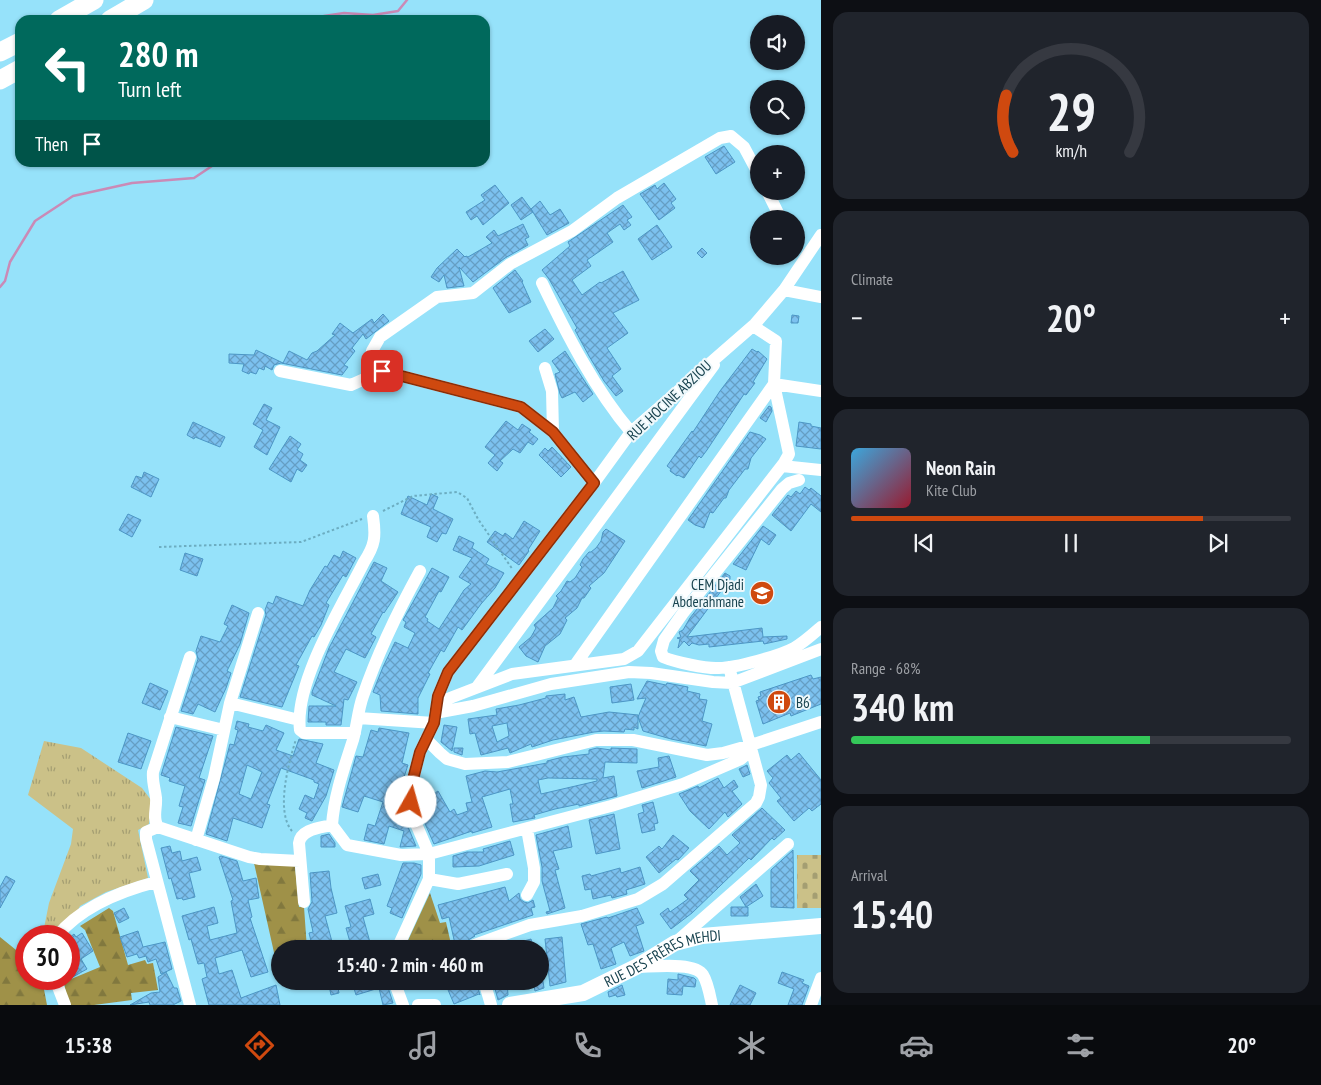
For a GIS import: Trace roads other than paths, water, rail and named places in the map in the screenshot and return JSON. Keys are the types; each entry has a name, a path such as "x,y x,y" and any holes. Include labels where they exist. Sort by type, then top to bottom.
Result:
{"highway":[{"path":"68,15 94,0"},
{"path":"118,15 144,0"},
{"path":"0,52 15,44"},
{"path":"0,80 15,72"}],"main road":[{"name":"RUE DES FRÈRES MEHDI","path":"510,1005 583,994 636,967 675,943 702,936 821,926"}],"street":[{"path":"594,483 553,432 521,407 382,371 372,358 372,351 380,337 437,297 473,292 510,264 572,231 617,198 720,138 731,136 744,147 750,158"},
{"name":"RUE HOCINE ABZIOU","path":"805,257 821,235"},
{"name":"RUE HOCINE ABZIOU","path":"401,940 429,879 429,854 411,812 410,791 420,752 448,672 594,483 631,432 753,326 784,290 800,265"},
{"path":"542,283 568,336 606,400 631,432"},
{"path":"784,290 821,297"},
{"path":"435,713 477,687 512,674 624,659 638,651 782,466 788,454 774,384 776,341 753,326"},
{"path":"477,687 728,346"},
{"path":"544,368 552,391 554,410 553,432"},
{"path":"280,371 351,385 382,371"},
{"path":"774,384 821,391"},
{"path":"575,665 774,384"},
{"path":"782,466 821,470"},
{"path":"799,480 789,483 782,488 683,613 664,640 661,650 663,657 669,660 712,668 729,667 753,662 794,648 821,627"},
{"path":"299,725 304,692 314,662 373,548 376,533 373,516"},
{"path":"420,571 377,657 363,697 355,733 335,798 332,825 344,843 350,846 401,855 429,854 611,806 683,784 741,759 747,754 751,745"},
{"path":"196,840 214,778 230,703 258,613"},
{"path":"358,718 435,713 473,706 551,684 629,672 732,683 821,649"},
{"path":"158,827 154,820 156,800 152,782 153,772 190,657"},
{"path":"489,940 530,926 582,916 638,899 657,888 756,803 761,786 729,667"},
{"path":"230,703 299,725 304,733 355,733"},
{"path":"170,717 224,730"},
{"path":"426,738 447,759 475,765 508,762 596,740 633,740 707,755 819,726"},
{"path":"304,902 300,837 304,833 332,825"},
{"path":"190,1005 156,882 145,834 148,830 158,827 254,858 300,861"},
{"path":"527,829 534,868 534,882 527,895"},
{"path":"675,943 788,844"},
{"path":"429,879 458,884 507,874"},
{"path":"68,925 74,919 101,903 134,887 156,882"},
{"path":"636,967 688,966 698,969 705,979 712,1005"},
{"path":"811,1005 821,978"},
{"path":"59,990 65,1005"},
{"path":"397,990 403,1005"},
{"path":"487,990 491,1005"},
{"path":"418,1005 435,1005"}],"waterway":[{"path":"373,15 398,11 407,0"},
{"path":"331,15 344,13 373,15"},
{"path":"0,287 5,281 10,262 35,221 73,196 132,183 194,178 210,167"}],"place":[{"name":"CEM Djadi Abderahmane","path":"762,593"},
{"name":"B6","path":"779,702"}]}
